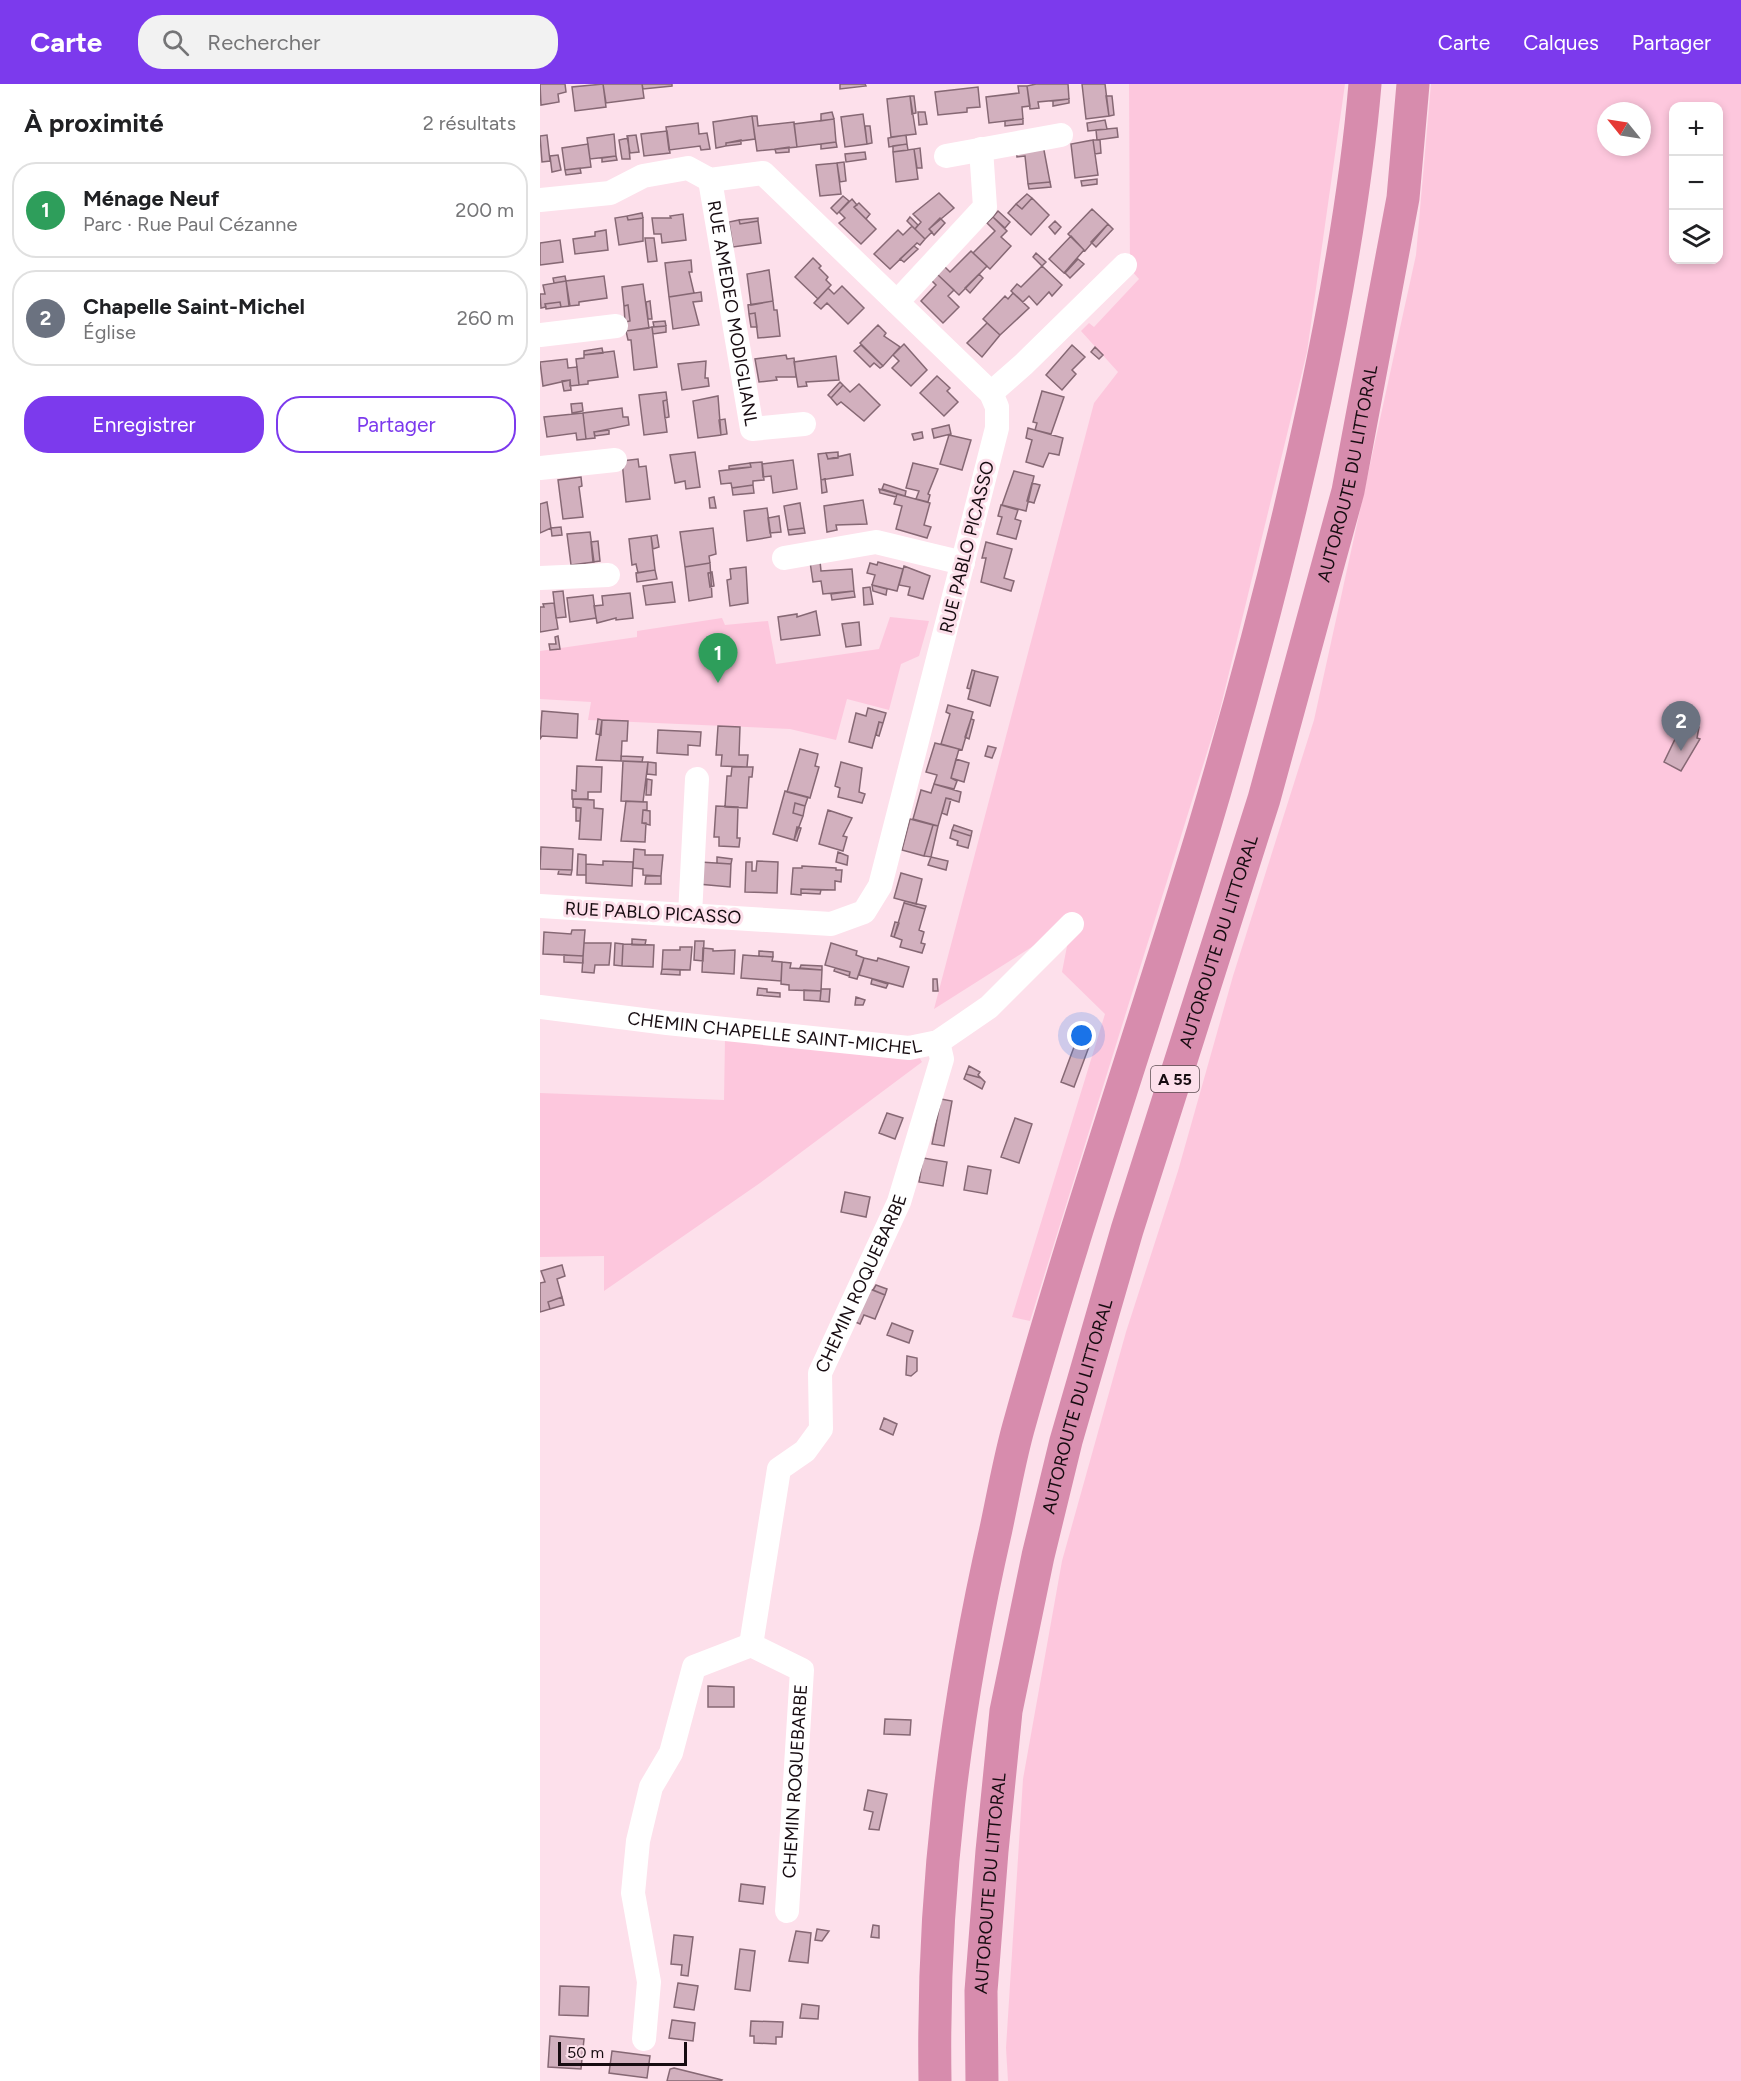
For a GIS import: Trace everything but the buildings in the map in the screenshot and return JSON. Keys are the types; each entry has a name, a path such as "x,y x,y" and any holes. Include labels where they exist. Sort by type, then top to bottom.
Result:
{"highway":[{"name":"A 55","path":"935,2081 939,1893 951,1765 977,1612 1017,1432 1203,829 1268,601 1296,488 1338,292 1365,84"},
{"name":"AUTOROUTE DU LITTORAL","path":"982,2081 981,1991 1006,1711 1038,1556 1066,1441 1127,1230 1264,799 1348,491 1403,198 1413,84"}],"street":[{"path":"946,156 1062,135"},
{"path":"897,302 985,207 981,149"},
{"path":"540,200 610,193 643,176 688,168 710,180 763,173 991,393 1024,364 1125,265"},
{"name":"RUE AMEDEO MODIGLIANL","path":"710,180 752,429 804,424"},
{"path":"540,335 616,326"},
{"name":"RUE PABLO PICASSO","path":"540,906 831,924 864,912 880,886 997,428 996,406 991,393"},
{"path":"540,468 615,460"},
{"path":"784,558 876,542 963,563"},
{"path":"540,578 608,575"},
{"path":"690,915 697,779"},
{"name":"CHEMIN CHAPELLE SAINT-MICHEL","path":"540,1007 909,1048 938,1042 989,1007 1072,924"},
{"name":"CHEMIN ROQUEBARBE","path":"786,1911 802,1670 752,1645 780,1469 805,1451 821,1429 820,1373 899,1202 942,1059 938,1042"},
{"path":"644,2039 649,1982 633,1893 638,1841 651,1787 671,1753 694,1667 752,1645"}],"shaded area":[{"path":"1129,84 1345,84 1307,352 1219,714 1030,1321 1012,1317 1105,1014 1062,972 1068,941 1057,931 934,1009 1094,403 1118,372 1081,331 1089,323 1094,327 1139,279 1130,269"},
{"path":"1431,84 1741,84 1741,2081 1008,2081 1006,2048 1023,1779 1062,1561 1126,1332 1178,1171 1233,976 1314,720 1416,255"},
{"path":"890,617 929,621 919,656 901,664 889,710 847,699 836,740 790,729 588,720 591,702 540,699 540,651 637,637 637,631 722,618 725,625 768,621 776,664 879,649"},
{"path":"725,1038 917,1054 922,1062 760,1183 604,1291 604,1256 540,1257 540,1093 724,1100"}],"place":[{"name":"Ménage Neuf","path":"718,683"},
{"name":"Chapelle Saint-Michel","path":"1681,751"}]}
